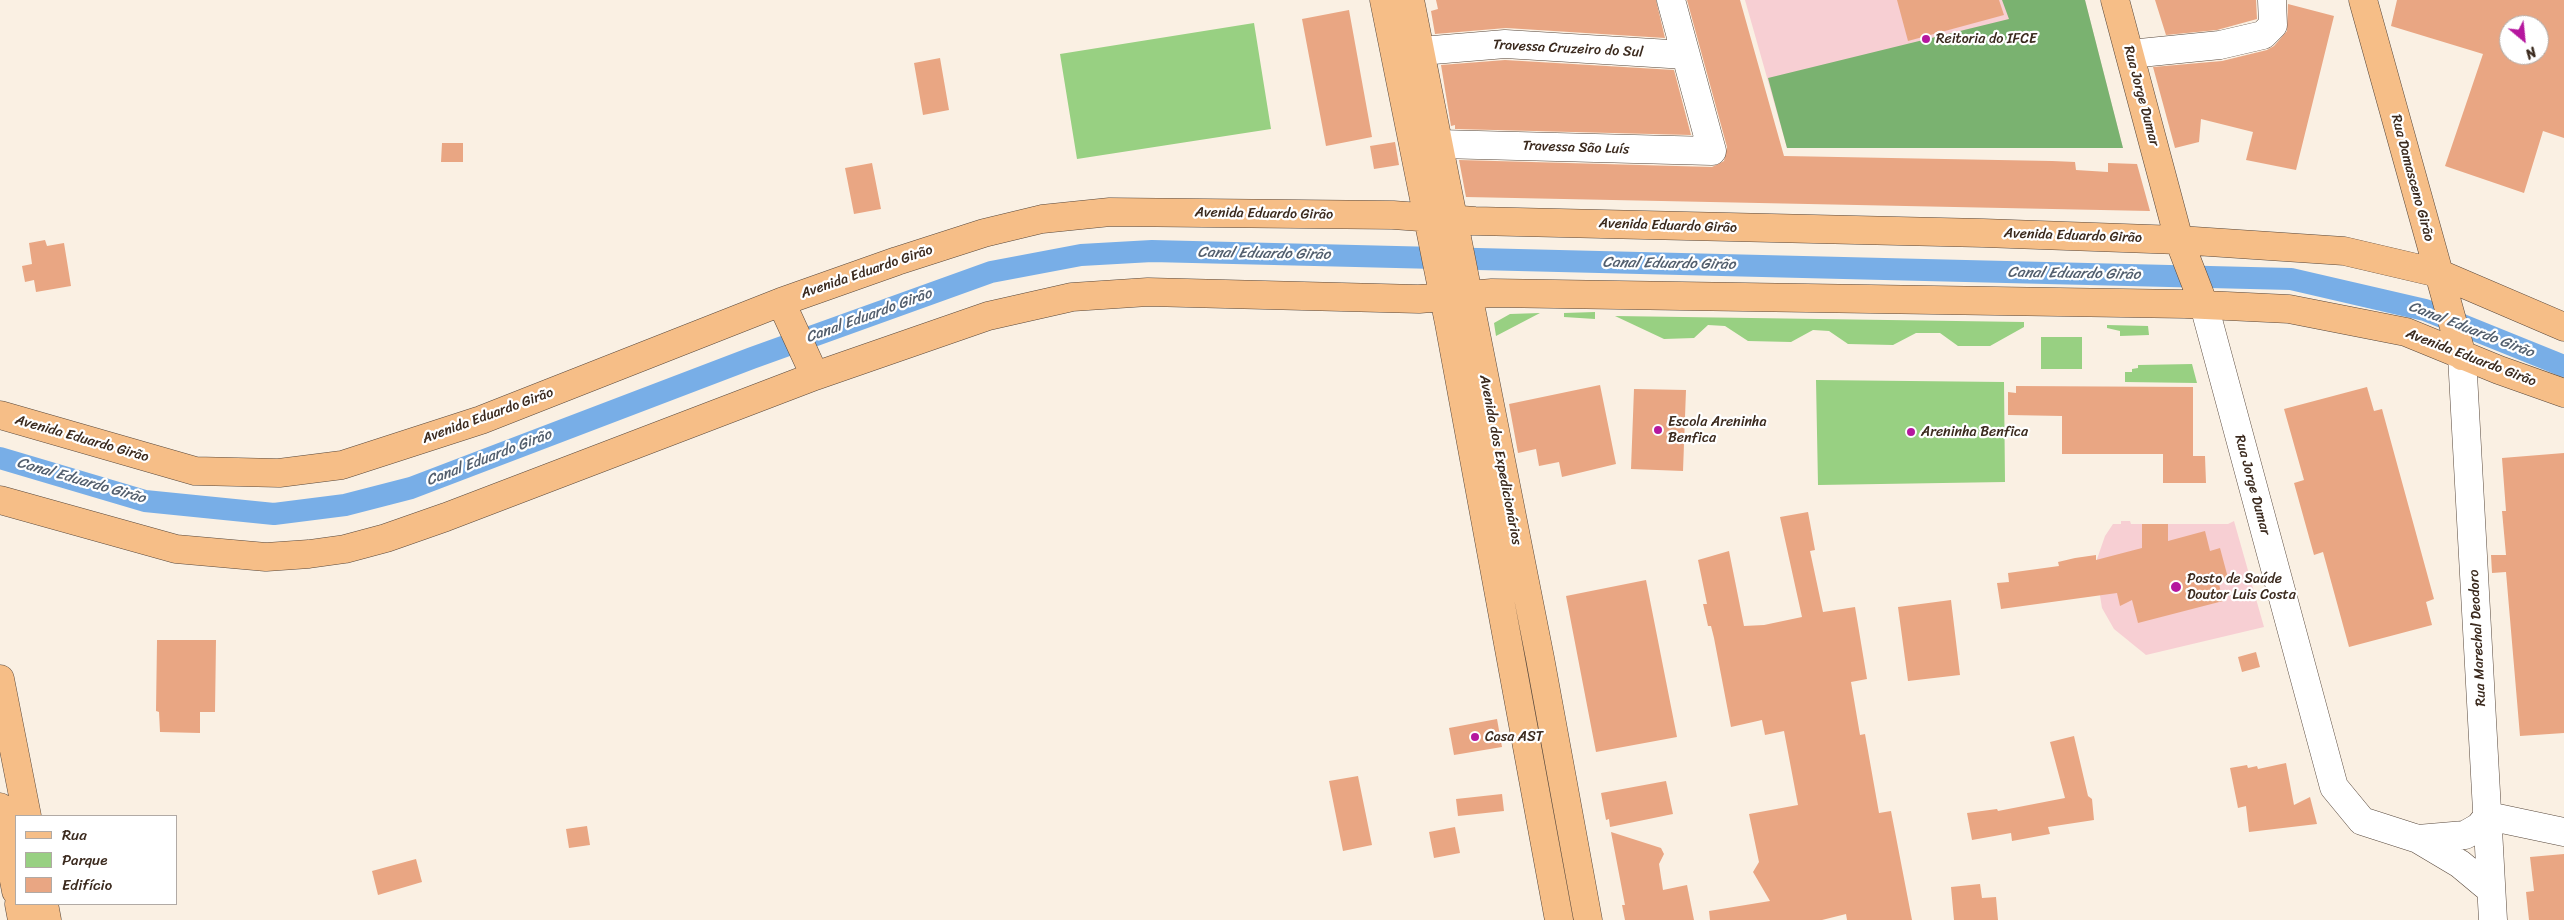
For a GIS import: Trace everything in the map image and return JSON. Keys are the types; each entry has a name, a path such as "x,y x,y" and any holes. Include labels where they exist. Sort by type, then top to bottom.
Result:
{"main road":[{"name":"Avenida dos Expedicionários","path":"1384,0 1442,231 1453,286 1540,658 1588,920"},
{"name":"Avenida dos Expedicionários","path":"1410,0 1439,144 1442,231"},
{"name":"Rua Jorge Dumar","path":"2115,0 2192,273"},
{"name":"Rua Damasceno Girão","path":"2363,0 2462,356"},
{"name":"Avenida Eduardo Girão","path":"0,416 195,471 279,473 342,465 481,420 784,309 976,235 1042,219 1110,212 2192,273 2289,309 2406,332 2462,356 2564,393"},
{"name":"Avenida Eduardo Girão","path":"0,500 176,549 266,557 345,549 386,538 446,517 812,371 988,316 1072,297 1148,292 1419,299 1453,286 1492,293 2192,273 2344,251 2438,273 2564,327"},
{"name":"Avenida dos Expedicionários","path":"1453,286 1533,788 1559,920"},
{"path":"784,309 812,371"},
{"path":"0,679 27,815"},
{"path":"1533,788 1562,785"},
{"path":"0,807 15,886"},
{"path":"19,905 22,920"},
{"path":"44,905 47,920"}],"street":[{"path":"1671,0 1686,55"},
{"path":"2130,54 2220,45 2263,35 2274,25 2272,0"},
{"name":"Travessa Cruzeiro do Sul","path":"1421,51 1506,44 1686,55"},
{"name":"Travessa São Luís","path":"1439,144 1712,151 1686,55"},
{"name":"Rua Jorge Dumar","path":"2192,273 2334,787 2362,821 2418,839 2460,864 2490,889"},
{"name":"Rua Marechal Deodoro","path":"2462,356 2493,920"},
{"path":"2418,839 2464,835 2479,827 2488,816 2564,832"}],"shaded area":[{"name":"Reitoria do IFCE","path":"1745,0 2085,0 2123,148 1787,148"},
{"name":"Posto de Saúde Doutor Luis Costa","path":"2121,521 2130,521 2131,524 2228,524 2234,521 2264,627 2146,655 2114,629 2102,608 2095,565 2105,536 2113,524 2121,524"}],"green space":[{"name":"Reitoria do IFCE","path":"2002,0 2085,0 2123,148 1787,148 1768,78 2009,19"},
{"path":"1254,23 1271,129 1077,159 1060,54"},
{"path":"1595,312 1595,319 1564,317 1564,313"},
{"path":"1540,313 1496,336 1494,323 1510,314"},
{"path":"1615,316 2024,322 2024,327 1990,346 1958,346 1940,333 1916,333 1893,345 1848,344 1829,331 1813,330 1791,342 1748,341 1725,326 1708,325 1694,338 1664,339"},
{"path":"2107,325 2148,326 2149,335 2120,336 2120,331 2107,328"},
{"path":"2041,337 2082,337 2082,369 2041,369"},
{"path":"2192,364 2197,383 2125,382 2125,372 2132,372 2132,369 2138,368 2138,365"},
{"name":"Areninha Benfica","path":"1816,380 2004,382 2005,482 1818,485"}],"building":[{"path":"1436,0 1656,0 1665,38 1506,28 1435,34 1431,11 1438,9"},
{"path":"1687,0 1740,0 1784,156 2075,162 2076,170 2108,172 2108,163 2137,164 2150,211 1466,197 1459,160 1712,167 1724,161 1727,147"},
{"path":"1897,0 1999,0 2004,15 1908,41"},
{"path":"2155,0 2256,0 2257,19 2217,30 2166,35"},
{"path":"2397,0 2564,0 2564,138 2543,131 2524,193 2445,166 2483,54 2391,26"},
{"path":"2288,4 2334,16 2296,170 2246,160 2253,132 2201,119 2199,142 2175,148 2153,67 2222,61 2267,50 2274,46 2287,31"},
{"path":"1349,10 1372,137 1326,146 1302,19"},
{"path":"940,58 949,110 923,115 914,63"},
{"path":"1505,60 1674,70 1691,135 1455,129 1455,125 1451,126 1441,65"},
{"path":"1395,142 1399,165 1374,169 1370,146"},
{"path":"442,143 463,143 463,162 441,162"},
{"path":"872,163 881,209 854,214 845,168"},
{"path":"45,240 47,246 64,243 71,286 36,292 34,280 25,282 22,266 32,264 29,243"},
{"path":"1600,385 1616,464 1562,477 1559,462 1539,466 1536,449 1518,453 1509,404"},
{"path":"2016,386 2193,387 2193,456 2205,456 2206,483 2163,483 2163,454 2062,454 2062,416 2008,415 2008,392 2016,393"},
{"path":"2367,387 2374,411 2382,409 2434,599 2426,602 2432,625 2349,647 2323,552 2314,555 2294,483 2304,480 2284,409"},
{"name":"Escola Areninha Benfica","path":"1634,389 1686,390 1683,471 1631,469"},
{"path":"2564,453 2564,733 2520,736 2506,572 2492,573 2491,555 2506,555 2502,511 2506,511 2502,458"},
{"path":"1808,512 1815,550 1810,551 1823,612 1855,607 1867,679 1851,682 1860,735 1865,734 1879,813 1891,811 1912,920 1847,920 1846,914 1822,920 1710,920 1709,911 1770,901 1753,872 1759,862 1749,814 1798,805 1784,731 1765,735 1762,720 1731,727 1714,638 1711,626 1708,626 1703,604 1707,604 1698,560 1729,551 1744,626 1764,625 1802,617 1780,517"},
{"path":"2142,524 2168,524 2168,541 2205,531 2210,551 2220,548 2228,578 2218,580 2223,601 2138,623 2132,600 2120,606 2117,593 2001,609 1997,583 2009,582 2008,573 2059,566 2058,562 2075,558 2096,555 2096,560 2142,548"},
{"path":"1646,580 1677,737 1596,752 1566,596"},
{"path":"1951,600 1960,675 1908,681 1898,607"},
{"path":"157,640 216,640 215,712 200,712 200,733 160,732 159,712 156,711"},
{"path":"2256,652 2260,667 2242,672 2238,657"},
{"name":"Casa AST","path":"1497,719 1502,747 1454,755 1449,728"},
{"path":"2074,736 2088,796 2092,799 2094,820 2048,827 2050,834 2012,841 2011,833 1972,840 1967,813 1997,809 1998,811 2065,798 2050,742"},
{"path":"2286,763 2294,805 2310,797 2317,824 2249,832 2246,806 2238,808 2230,768 2247,765 2248,768 2257,766 2258,769"},
{"path":"1358,776 1372,845 1343,851 1329,781"},
{"path":"1666,781 1673,814 1610,827 1609,819 1606,820 1601,793"},
{"path":"1502,794 1504,811 1458,816 1456,799"},
{"path":"587,826 590,845 569,848 566,829"},
{"path":"1455,827 1460,853 1434,858 1429,832"},
{"path":"1611,832 1661,848 1664,854 1659,864 1663,890 1687,885 1694,920 1625,920 1622,905 1625,905"},
{"path":"2564,854 2564,920 2529,920 2526,892 2534,891 2530,857"},
{"path":"416,859 422,882 378,895 372,871"},
{"path":"1980,884 1982,898 1996,897 1998,920 1954,920 1951,887"}],"waterway":[{"name":"Canal Eduardo Girão","path":"0,458 145,501 274,514 345,505 411,488 752,358 991,272 1081,255 1152,251 2291,279 2425,310 2564,366"}],"place":[{"name":"Reitoria do IFCE","path":"1926,39"},
{"name":"Escola Areninha Benfica","path":"1658,430"},
{"name":"Areninha Benfica","path":"1911,432"},
{"name":"Posto de Saúde Doutor Luis Costa","path":"2176,587"},
{"name":"Casa AST","path":"1475,737"}]}
